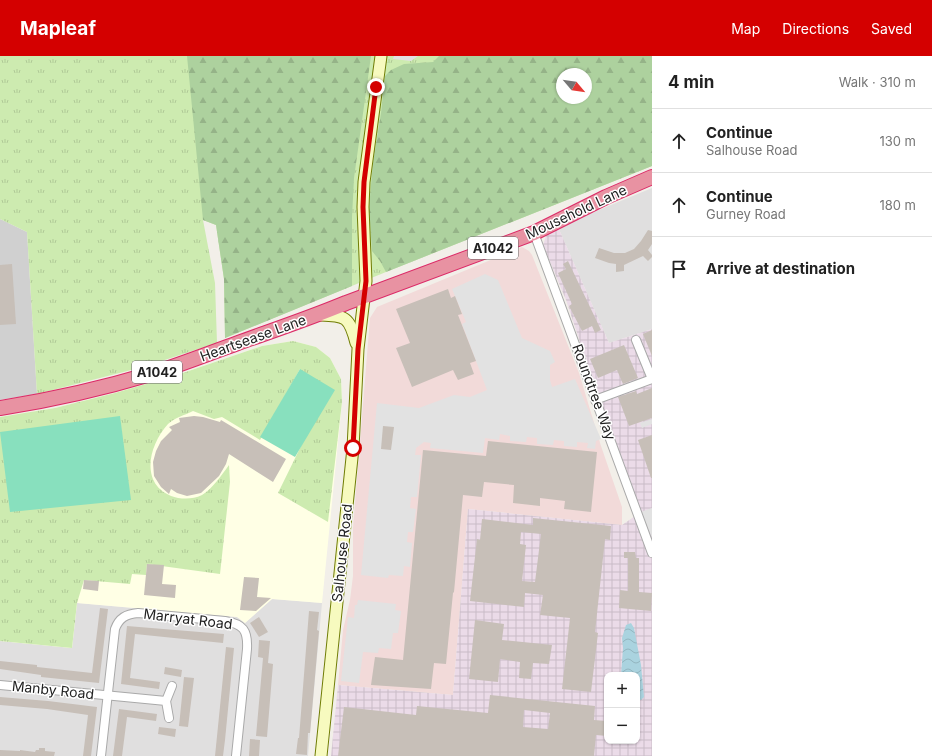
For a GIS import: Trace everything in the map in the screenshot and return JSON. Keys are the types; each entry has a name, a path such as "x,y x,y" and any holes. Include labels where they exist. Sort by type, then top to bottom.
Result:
{"highway":[{"name":"Mousehold Lane","path":"364,296 534,233 606,197 652,177"},
{"name":"Heartsease Lane","path":"0,408 71,395 153,373 318,315 364,296"}],"street":[{"name":"Salhouse Road","path":"322,756 353,448 358,349 366,276 363,207 364,182 380,56"},
{"name":"Roundtree Way","path":"534,233 584,366 595,400 613,443 617,459 652,552"},
{"name":"Salhouse Road","path":"318,315 340,316 348,321 358,349"},
{"path":"595,400 652,379 636,340"},
{"name":"Marryat Road","path":"101,756 115,629 120,619 126,615 138,613 235,623 245,632 248,639 236,756"},
{"name":"Manby Road","path":"0,685 166,702"},
{"path":"169,718 166,702 172,686"}],"shaded area":[{"path":"394,56 418,56 411,61 393,59"},
{"path":"652,188 652,329 609,343 558,227"},
{"path":"0,219 27,232 37,394 0,400"},
{"path":"558,227 609,343 652,329 652,756 331,756 338,685 453,695 468,509 622,525 641,512 623,471 566,300 543,245 547,233"},
{"path":"522,247 529,251 532,255 579,373 601,446 622,507 622,525 468,509 453,695 338,685 343,630 350,600 353,576 353,528 370,318 377,307"},
{"path":"485,274 498,280 522,338 550,351 555,362 550,365 550,380 552,387 575,379 601,439 596,441 595,449 587,448 588,443 577,442 577,447 564,446 564,441 554,440 553,445 537,444 537,438 527,437 526,442 510,441 510,436 500,434 499,440 485,438 483,453 430,448 431,443 424,442 416,448 415,455 421,455 417,497 411,497 410,508 416,509 413,532 408,532 407,542 412,543 410,567 404,566 403,576 389,575 388,578 361,575 377,403 419,408 454,395 470,397 487,390 462,324 466,322 452,289"},
{"path":"293,341 316,347 330,358 341,379 342,402 322,603 272,599 245,623 237,617 77,603 72,648 0,641 0,417 55,408 115,393 177,375 262,346"},
{"path":"652,419 652,424 642,428 640,423"},
{"path":"652,508 652,538 641,512"},
{"path":"272,599 322,603 308,756 0,756 0,641 72,648 77,603 237,617 245,623"},
{"path":"358,600 396,604 395,610 401,611 398,633 393,633 391,649 379,648 378,653 363,652 359,683 341,681 348,617 354,618 355,605 357,605"}],"green space":[{"path":"0,56 652,56 652,166 225,338 224,279 216,225 203,220 215,283 217,343 143,367 37,394 27,232 0,219"},
{"path":"187,56 371,56 354,178 352,217 352,286 225,338 224,279 216,225 203,220"},
{"path":"439,56 652,56 652,166 386,272 372,251 369,208 373,162 385,76 391,70 404,64 433,62"},
{"path":"293,341 316,347 330,358 341,379 342,402 328,522 278,493 303,442 300,369 260,440 222,417 214,419 193,411 170,422 161,433 155,444 150,466 152,477 157,486 166,493 178,498 184,499 202,495 213,485 229,465 230,482 220,574 147,564 146,575 132,574 130,584 84,580 77,603 72,648 0,641 0,417 55,408 115,393 177,375 262,346"},
{"path":"300,369 335,390 295,457 260,437"},
{"path":"120,416 131,500 10,512 0,432"}],"water":[{"path":"631,623 634,628 641,665 644,697 641,700 640,672 621,672 623,648 622,638 626,625"}],"building":[{"path":"648,230 652,231 652,244 648,250 652,257 648,261 643,256 624,265 624,271 616,272 616,264 595,258 599,248 614,253 625,253 634,249"},
{"path":"568,261 601,330 595,333 592,326 582,331 569,306 572,304 558,273 566,269 563,264"},
{"path":"12,264 16,324 0,325 0,265"},
{"path":"448,289 451,298 455,296 462,314 458,315 476,361 470,363 474,374 458,380 453,370 412,387 396,348 410,343 396,309"},
{"path":"652,330 652,356 643,334"},
{"path":"624,345 638,378 623,384 617,370 598,378 590,359"},
{"path":"652,388 652,418 629,426 618,397 636,391 637,394"},
{"path":"194,416 220,422 221,420 286,459 273,482 229,454 226,464 219,476 201,493 187,496 177,493 171,489 169,494 161,487 154,476 153,462 156,451 161,441 172,430 169,427 180,422 179,418"},
{"path":"383,426 394,427 391,450 381,449"},
{"path":"652,435 652,478 651,478 638,440"},
{"path":"488,441 597,452 591,512 564,509 565,501 540,498 540,506 513,503 514,485 484,482 482,497 463,495 446,664 434,663 431,689 371,685 375,657 403,660 423,450 486,456"},
{"path":"533,518 611,526 610,540 605,539 595,632 598,633 591,692 562,689 570,618 540,615 543,595 525,593 524,607 470,601 477,539 480,540 482,519 533,525","holes":["521,532 541,534 535,582 522,581 526,545 520,544"]},
{"path":"624,552 635,552 636,558 639,558 639,592 652,593 651,611 619,608 620,590 628,591 628,558 624,558"},
{"path":"147,564 164,565 162,584 176,585 175,598 144,595"},
{"path":"244,577 259,578 257,597 271,598 256,611 240,610"},
{"path":"84,580 99,581 98,591 83,589"},
{"path":"100,608 108,609 99,683 41,677 41,675 0,669 0,661 92,673"},
{"path":"309,611 319,612 317,630 319,631 307,755 296,754 299,738"},
{"path":"259,617 268,632 259,637 250,623"},
{"path":"475,620 504,624 502,640 552,645 549,664 533,663 531,679 519,678 520,662 500,659 498,682 469,679"},
{"path":"127,626 224,634 223,643 135,634 130,678 160,682 159,689 121,684"},
{"path":"259,640 270,641 268,663 273,664 267,737 256,736 263,658 258,657"},
{"path":"226,647 234,648 225,740 223,756 215,756"},
{"path":"165,667 182,670 181,677 164,674"},
{"path":"184,677 194,678 188,727 179,726"},
{"path":"490,695 595,706 594,720 604,721 604,736 596,735 594,756 338,756 344,707 416,715 417,706 488,713","holes":["524,710 550,713 548,729 523,727"]},
{"path":"0,697 97,707 91,756 83,756 88,715 47,709 0,705"},
{"path":"119,709 157,714 156,721 127,717 122,756 113,756"},
{"path":"159,727 176,729 175,737 158,734"},
{"path":"250,739 260,740 259,756 249,756"},
{"path":"39,748 45,748 45,751 55,752 54,756 0,756 0,750 35,752 36,750 39,750"}],"route":[{"path":"353,448 358,349 366,281 363,207 364,182 376,87"}]}
